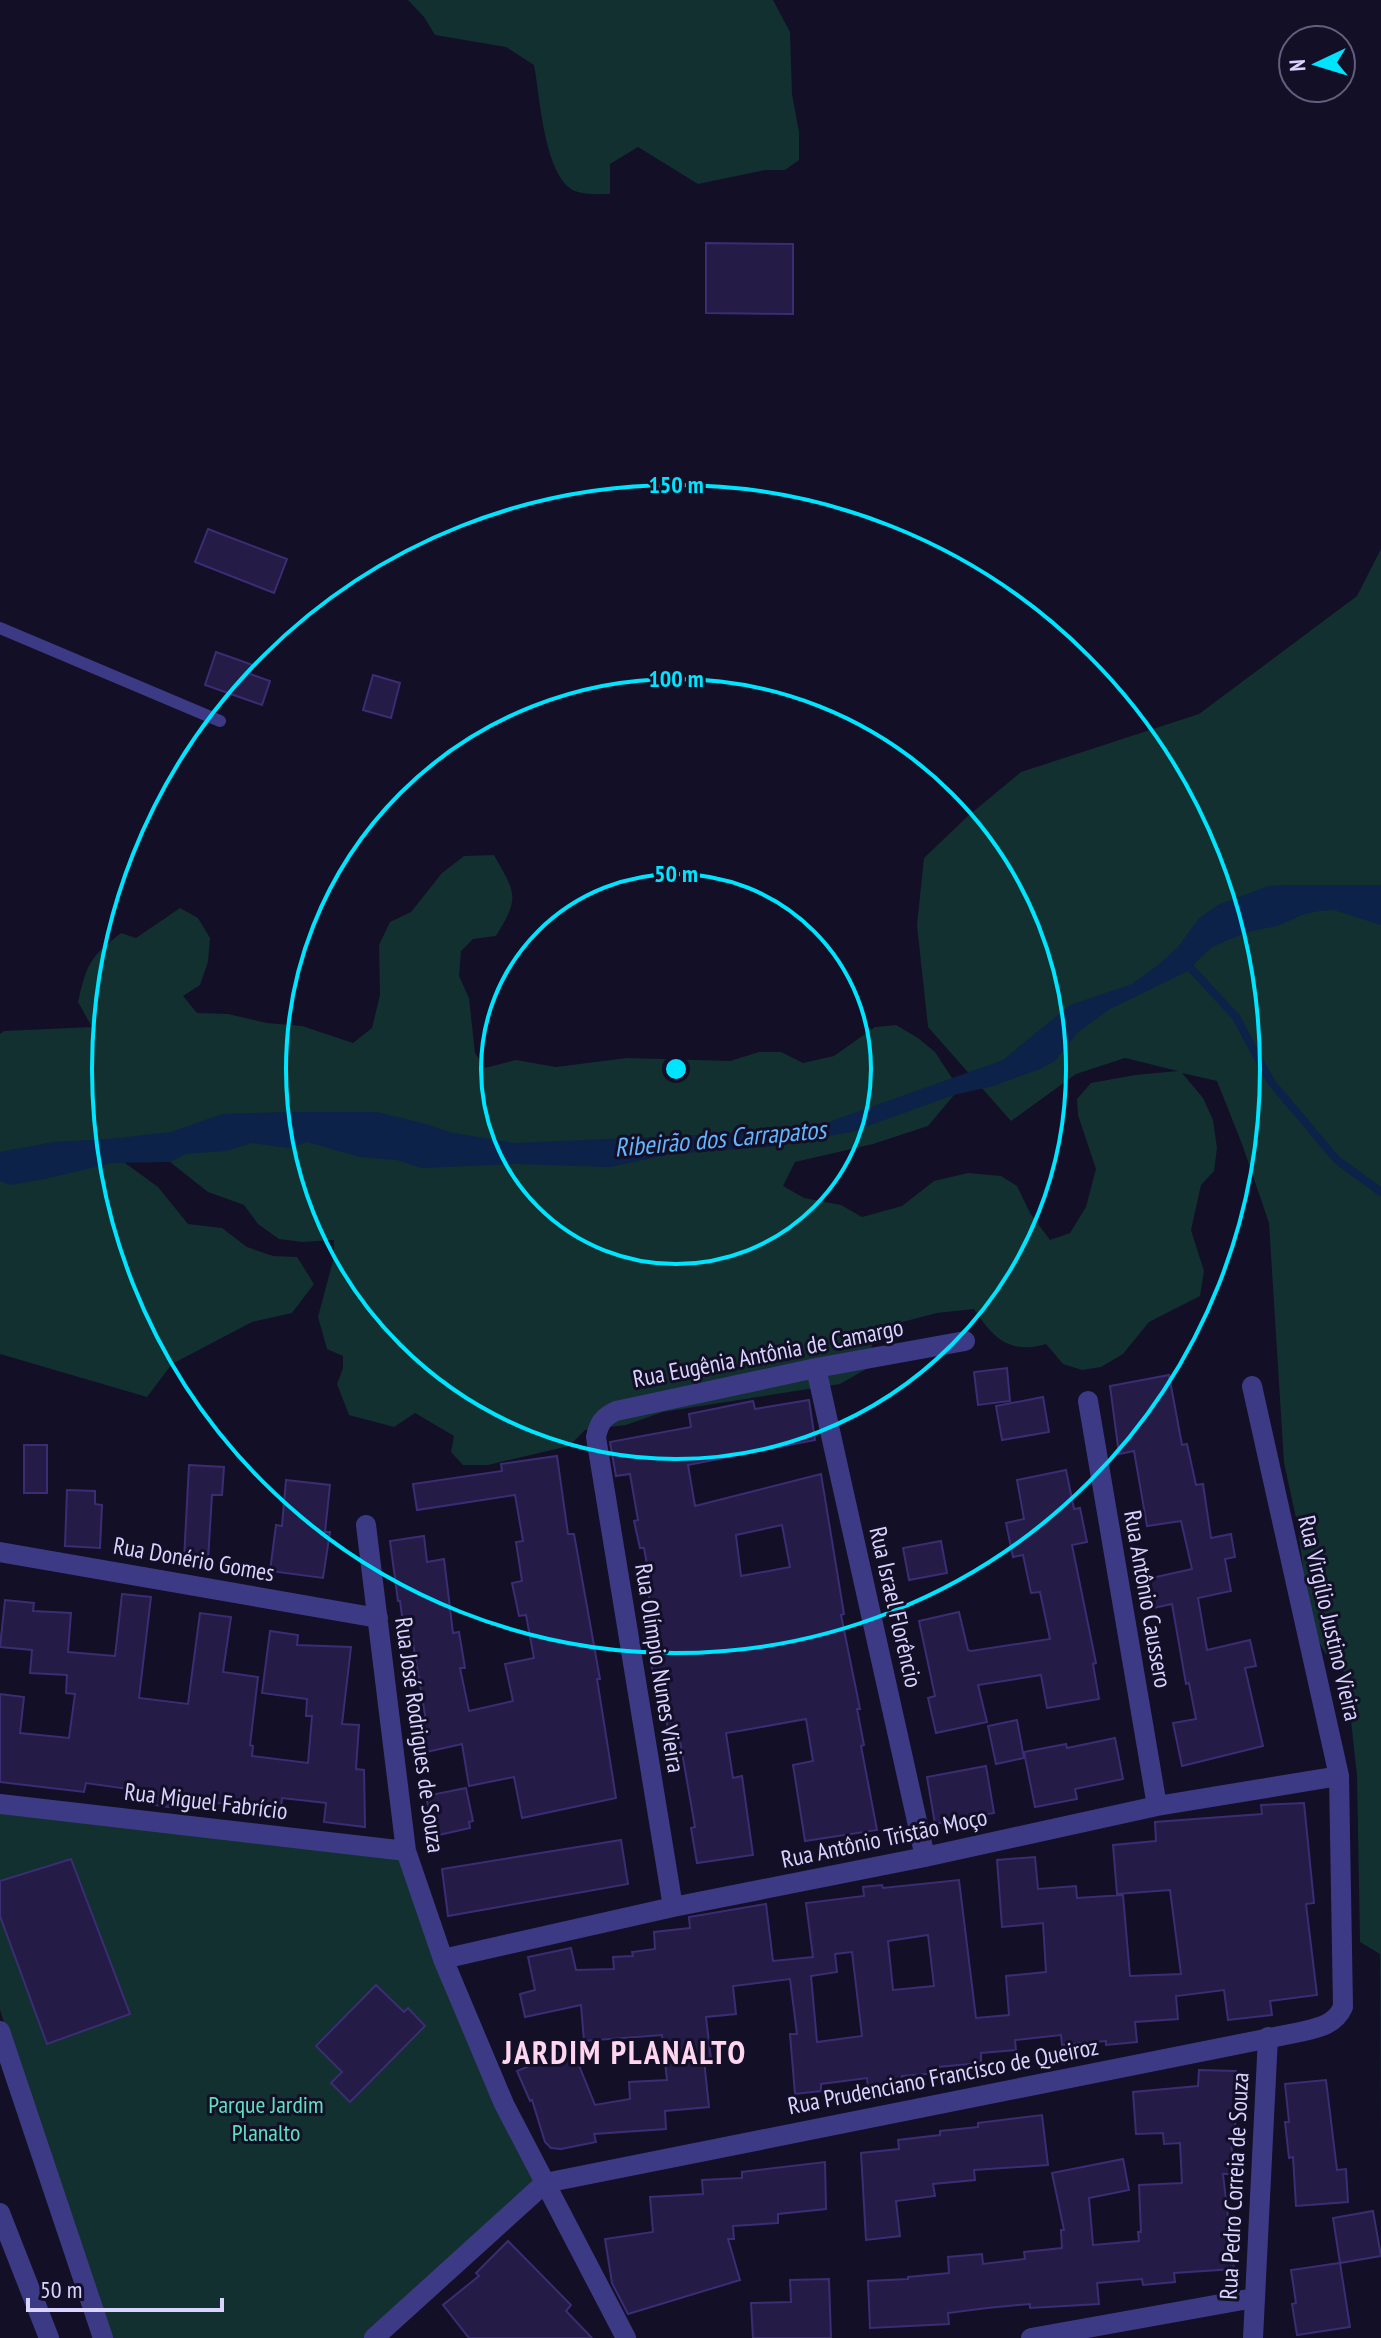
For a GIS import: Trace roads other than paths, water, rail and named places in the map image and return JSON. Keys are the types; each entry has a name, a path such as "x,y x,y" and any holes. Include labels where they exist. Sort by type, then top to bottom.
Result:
{"street":[{"name":"Rua Eugênia Antônia de Camargo","path":"596,1437 605,1416 616,1411 816,1368 965,1341"},
{"name":"Rua Israel Florêncio","path":"816,1368 925,1857"},
{"name":"Rua Virgílio Justino Vieira","path":"1252,1386 1339,1776 1343,2007"},
{"name":"Rua Antônio Caussero","path":"1088,1401 1157,1806"},
{"name":"Rua Olímpio Nunes Vieira","path":"596,1437 673,1907"},
{"name":"Rua José Rodrigues de Souza","path":"366,1525 406,1851 443,1959 504,2104 626,2338"},
{"name":"Rua Donério Gomes","path":"0,1552 378,1618"},
{"name":"Rua Antônio Tristão Moço","path":"443,1959 673,1907 925,1857 1157,1806 1339,1776"},
{"name":"Rua Miguel Fabrício","path":"0,1804 406,1851"},
{"name":"Rua Prudenciano Francisco de Queiroz","path":"545,2183 1315,2029 1338,2018 1343,2007"},
{"path":"0,2031 103,2338"},
{"name":"Rua Pedro Correia de Souza","path":"1253,2338 1268,2037"},
{"path":"374,2338 545,2183"},
{"path":"0,2213 49,2338"},
{"path":"1031,2338 1254,2298"}],"lane":[{"path":"0,628 220,721"}],"water":[{"name":"Ribeirão dos Carrapatos","path":"1381,885 1381,925 1334,910 1305,914 1277,926 1247,932 1212,947 1186,972 1110,1009 1077,1033 1055,1061 1040,1069 993,1086 954,1095 851,1132 769,1147 671,1154 610,1167 515,1164 422,1168 397,1160 360,1157 307,1142 288,1148 252,1143 226,1151 186,1154 170,1162 112,1163 10,1185 0,1181 0,1152 53,1142 171,1132 222,1114 377,1112 449,1132 514,1143 719,1134 826,1123 1003,1060 1070,1005 1132,984 1178,947 1199,918 1218,905 1268,886"}],"waterway":[{"path":"1185,962 1236,1017 1271,1082 1337,1160 1381,1192"}],"district":[{"name":"JARDIM PLANALTO","path":"625,2052"}],"park label":[{"name":"Parque Jardim Planalto","path":"266,2118"}]}
